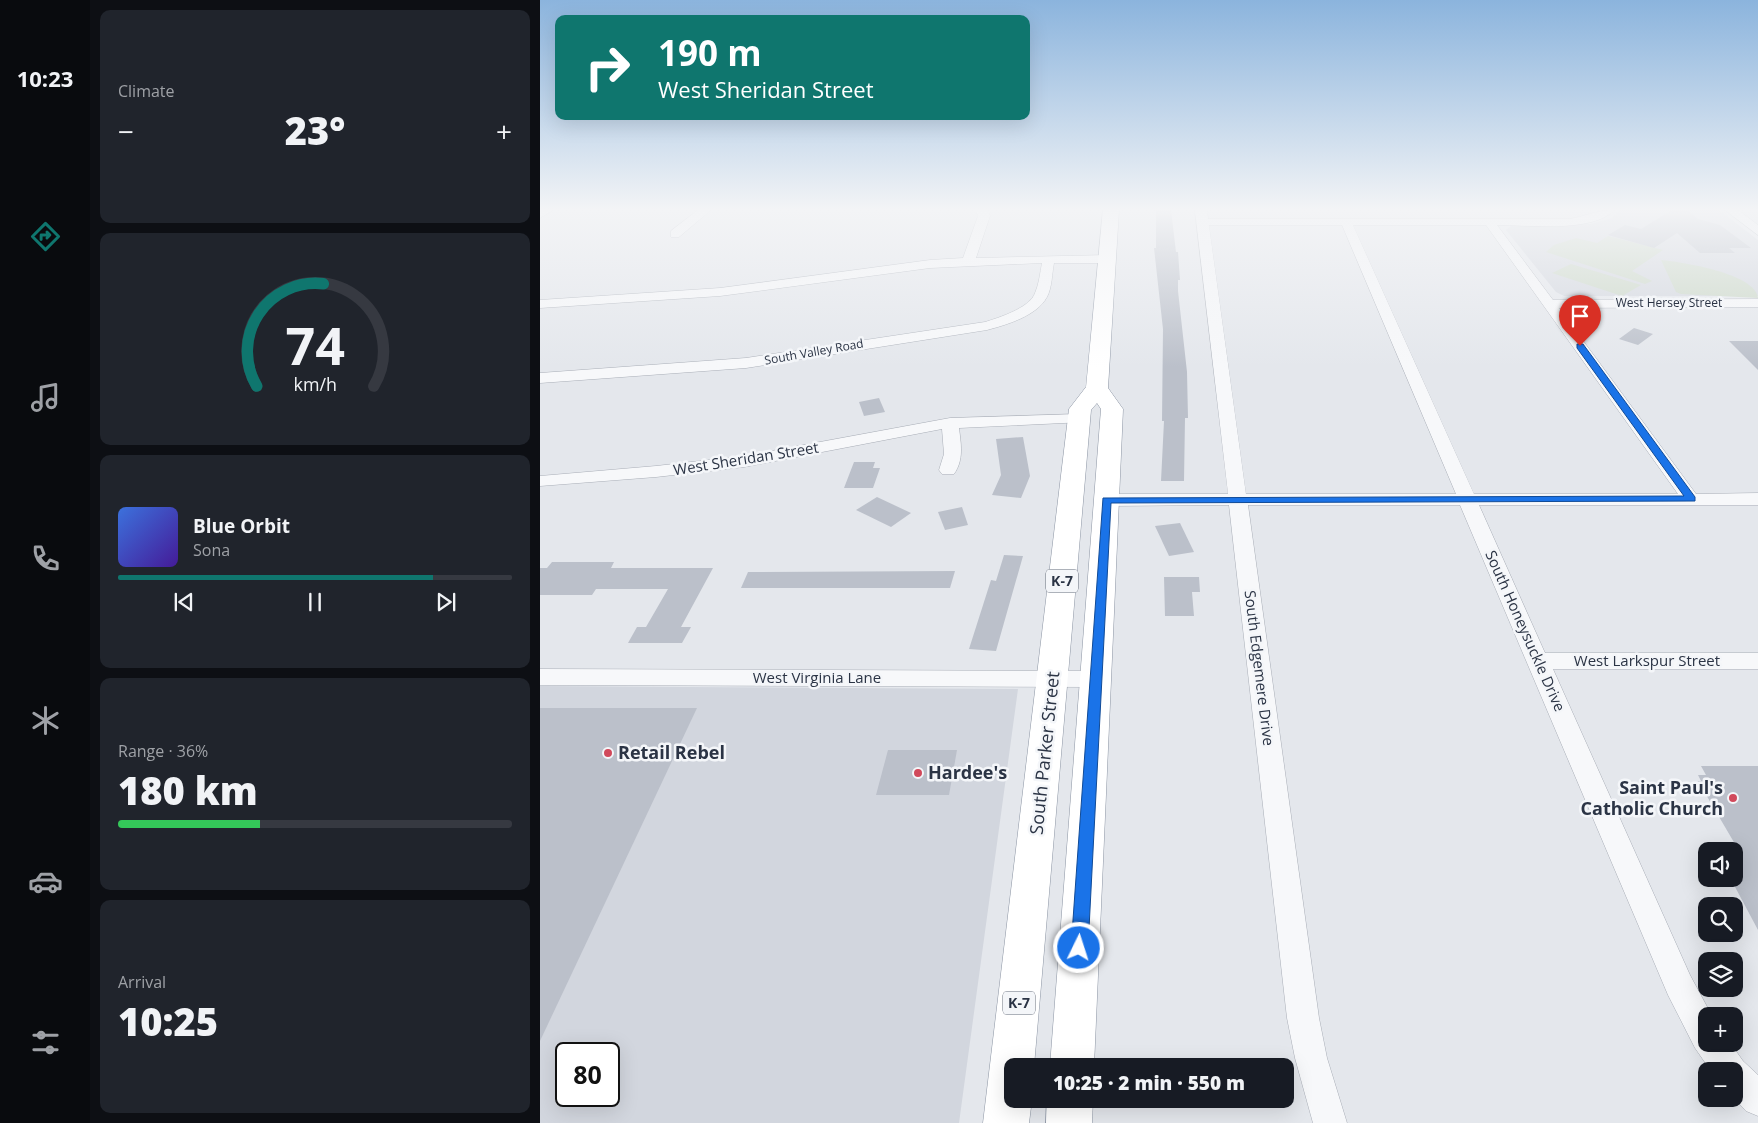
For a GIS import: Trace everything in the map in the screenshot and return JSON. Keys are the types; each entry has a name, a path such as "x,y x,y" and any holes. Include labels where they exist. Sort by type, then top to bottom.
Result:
{"highway":[{"path":"1097,388 1108,262"},
{"name":"South Parker Street","path":"1006,1123 1080,409 1097,388"},
{"name":"K-7","path":"1072,1058 1112,409 1097,388"},
{"path":"1069,1123 1070,1108"}],"street":[{"path":"540,304 720,292 893,268 954,262"},
{"name":"South Valley Road","path":"540,378 746,363 885,340 987,326 1011,318 1034,304 1041,296 1048,262"},
{"name":"South Edgemere Drive","path":"1208,262 1303,1018 1311,1058 1330,1123"},
{"name":"South Honeysuckle Drive","path":"1364,262 1679,985 1698,1022"},
{"path":"1519,262 1691,499"},
{"name":"West Hersey Street","path":"1550,304 1758,303"},
{"name":"West Sheridan Street","path":"540,481 627,475 725,464 950,424 1004,419 1079,419"},
{"path":"948,470 953,454 950,424"},
{"path":"1106,500 1758,499"},
{"name":"West Larkspur Street","path":"1537,661 1758,661"},
{"name":"West Virginia Lane","path":"540,677 1095,679"},
{"path":"1743,1083 1758,1099"}],"shaded area":[{"path":"1532,262 1758,262 1758,296 1564,296 1556,292"},
{"path":"540,686 1018,689 959,1123 540,1123"}],"green space":[{"path":"1578,262 1645,262 1632,271 1652,281 1645,284"},
{"path":"1662,262 1684,263 1716,270 1744,282 1754,289 1758,298 1681,294 1676,292"},
{"path":"1571,264 1641,285 1622,296 1552,273"}],"building":[{"path":"1156,262 1179,262 1180,280 1178,280 1178,291 1187,372 1188,418 1185,418 1184,481 1161,481 1164,421 1162,421 1163,329"},
{"path":"1634,328 1653,334 1638,345 1619,339"},
{"path":"1729,341 1758,341 1758,370"},
{"path":"879,398 885,412 864,416 859,402"},
{"path":"1023,437 1030,476 1021,498 992,495 1001,475 996,439"},
{"path":"854,462 875,462 873,468 880,468 873,488 844,488"},
{"path":"877,497 911,513 891,527 856,510"},
{"path":"962,507 968,525 945,530 938,512"},
{"path":"1180,523 1194,552 1169,556 1155,526"},
{"path":"1004,555 1023,556 996,651 969,649 991,580 996,581"},
{"path":"552,562 614,562 611,568 713,568 681,627 691,627 682,643 628,643 637,627 646,627 668,589 596,589 592,595 540,595 540,568 547,568"},
{"path":"955,571 950,588 741,588 748,572"},
{"path":"1164,577 1199,577 1200,592 1192,592 1194,616 1165,616"},
{"path":"540,708 697,708 540,1041"},
{"name":"Hardee's","path":"888,750 957,750 949,795 876,795"},
{"name":"Saint Paul's Catholic Church","path":"1701,766 1758,766 1758,930 1743,902 1743,897 1740,897 1735,887 1743,887 1743,842 1734,842 1698,781 1701,781 1698,775 1706,775"}],"place":[{"name":"Retail Rebel","path":"608,753"},
{"name":"Hardee's","path":"918,773"},
{"name":"Saint Paul's Catholic Church","path":"1733,798"}],"route":[{"path":"1079,948 1106,500 1691,499 1580,346"}]}
